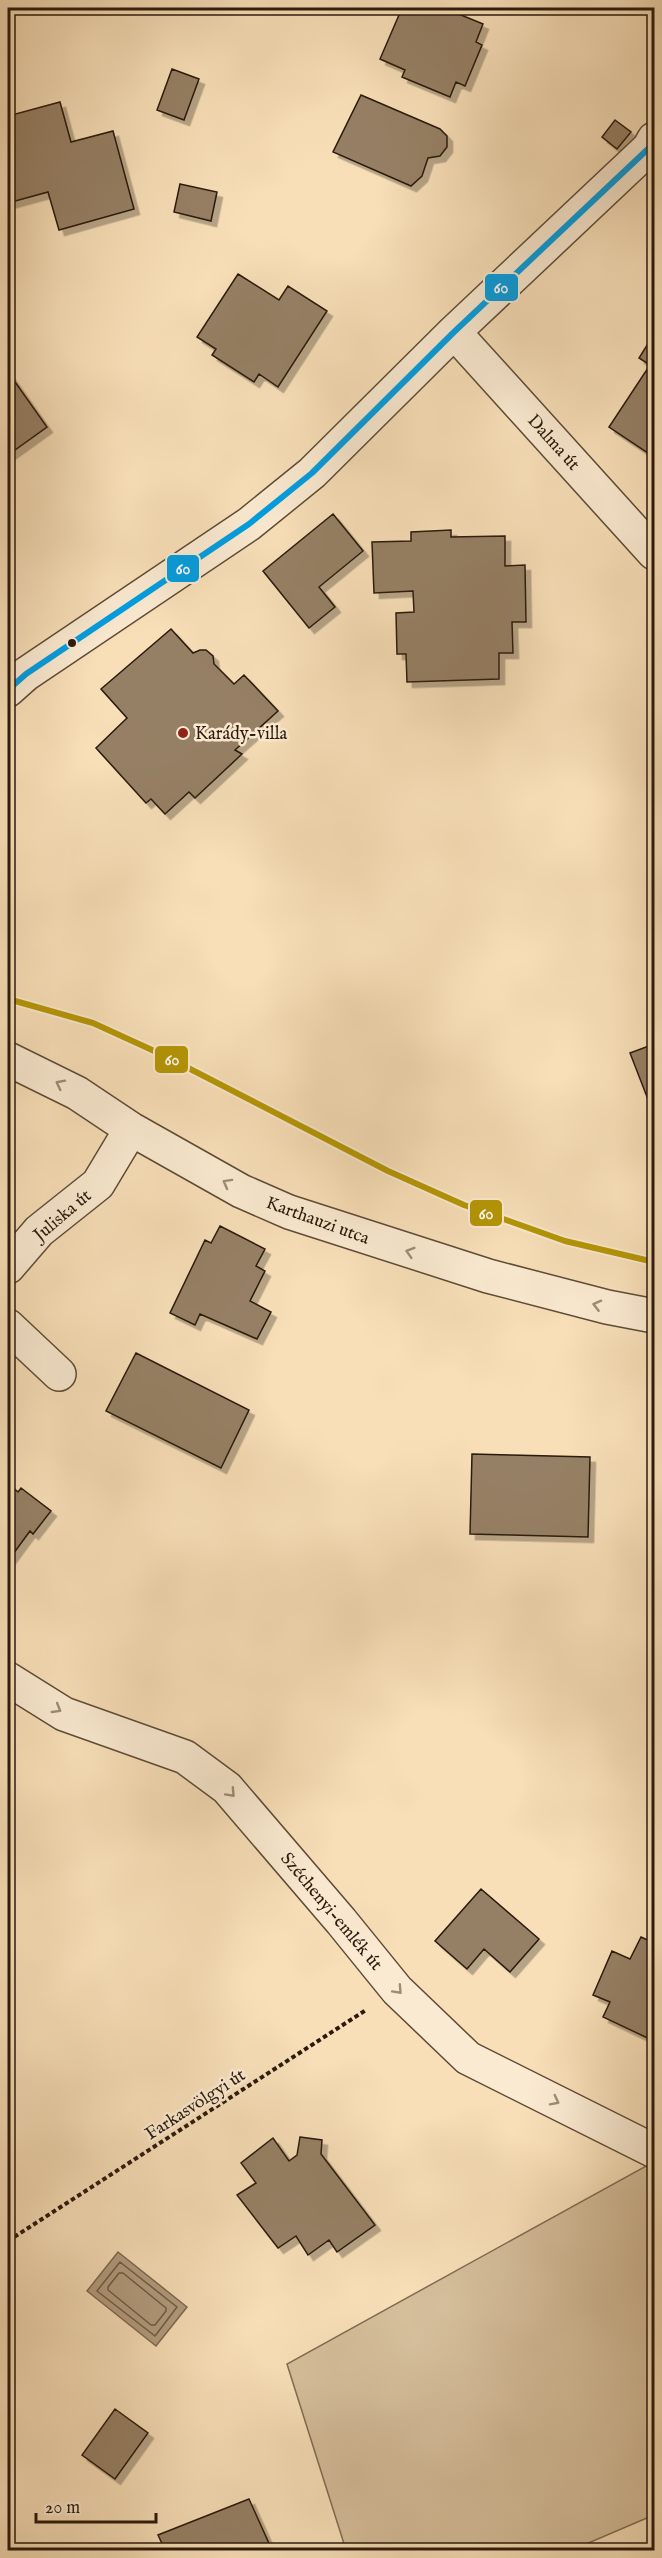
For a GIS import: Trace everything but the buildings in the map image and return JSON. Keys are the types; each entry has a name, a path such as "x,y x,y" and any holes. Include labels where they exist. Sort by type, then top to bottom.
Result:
{"street":[{"path":"16,682 249,524 312,473 454,332 649,148 654,139"},
{"name":"Dalma út","path":"454,332 654,553"},
{"name":"Karthauzi utca","path":"8,1059 77,1093 131,1129 241,1191 290,1212 488,1276 607,1307 654,1316"},
{"name":"Juliska út","path":"8,1267 39,1231 98,1184 131,1129"},
{"path":"8,1326 59,1374"},
{"name":"Széchenyi-emlék út","path":"8,1679 64,1714 184,1757 226,1788 341,1921 397,1990 468,2058 654,2151"}],"path":[{"name":"Farkasvölgyi út","path":"8,2241 397,1990"}],"shaded area":[{"path":"646,2166 654,2171 654,2515 572,2550 437,2550 436,2548 430,2550 346,2550 287,2364"}],"water":[{"path":"118,2252 187,2307 156,2346 87,2291"}],"transit line":[{"name":"60","path":"8,690 26,674 249,524 312,473 454,332 649,148 654,139"},
{"name":"60","path":"8,999 93,1023 163,1055 388,1171 464,1205 565,1241 654,1262"}],"place":[{"name":"Karády-villa","path":"183,733"}]}
